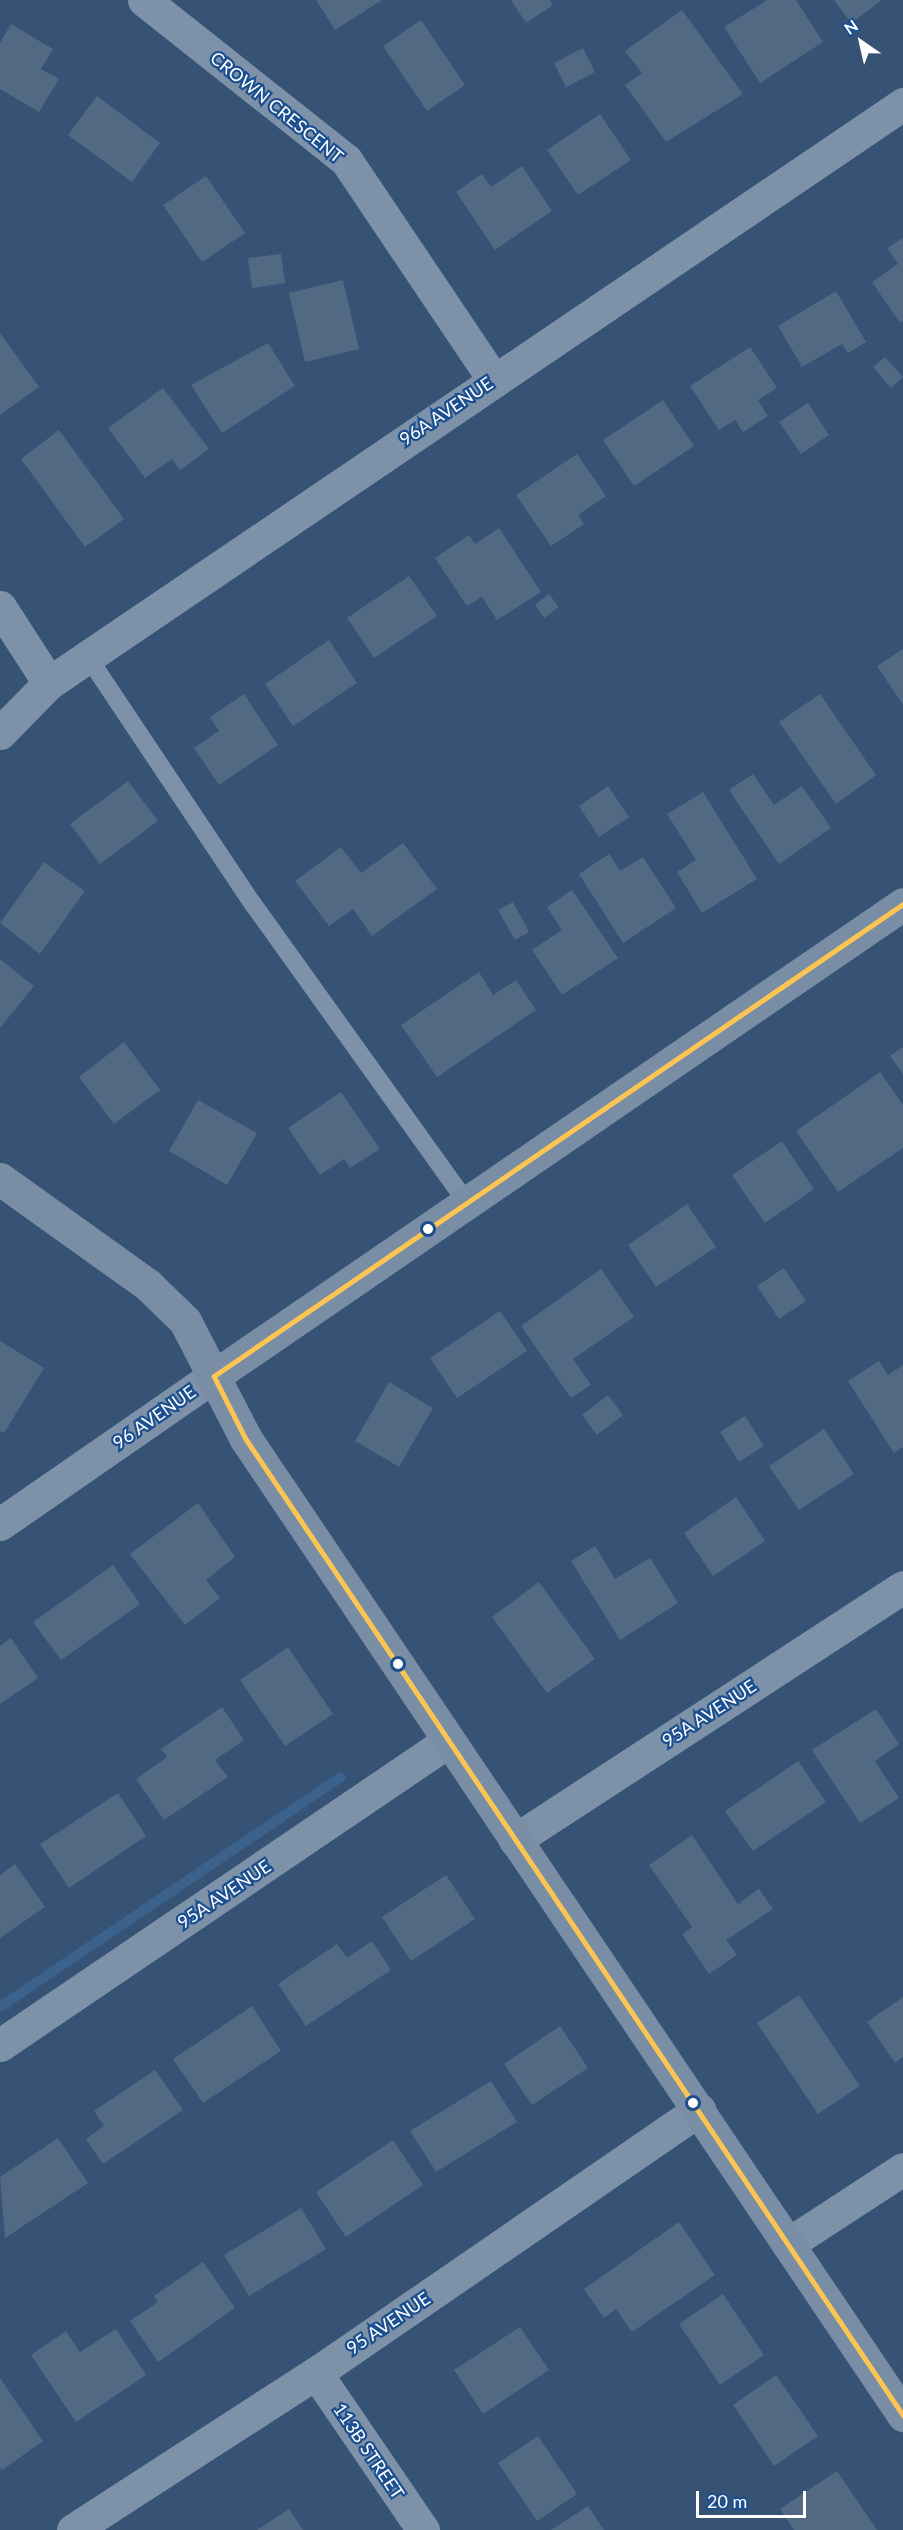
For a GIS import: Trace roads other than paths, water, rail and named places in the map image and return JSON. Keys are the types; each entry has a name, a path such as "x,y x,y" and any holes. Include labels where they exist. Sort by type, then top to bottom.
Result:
{"street":[{"name":"CROWN CRESCENT","path":"144,0 346,160 493,379"},
{"name":"96A AVENUE","path":"0,733 49,683 493,379 903,104"},
{"path":"0,607 49,683"},
{"name":"96 AVENUE","path":"0,1524 465,1200 903,904"},
{"path":"0,1179 148,1285 185,1321 246,1439 447,1742 699,2110 903,2415"},
{"name":"95A AVENUE","path":"515,1840 903,1587"},
{"name":"95A AVENUE","path":"0,2045 447,1742"},
{"name":"95 AVENUE","path":"73,2530 316,2373 699,2110"},
{"path":"788,2244 903,2169"},
{"name":"113B STREET","path":"316,2373 423,2530"}],"lane":[{"path":"88,657 253,904 465,1200"}],"waterway":[{"path":"0,2007 341,1777"}]}
